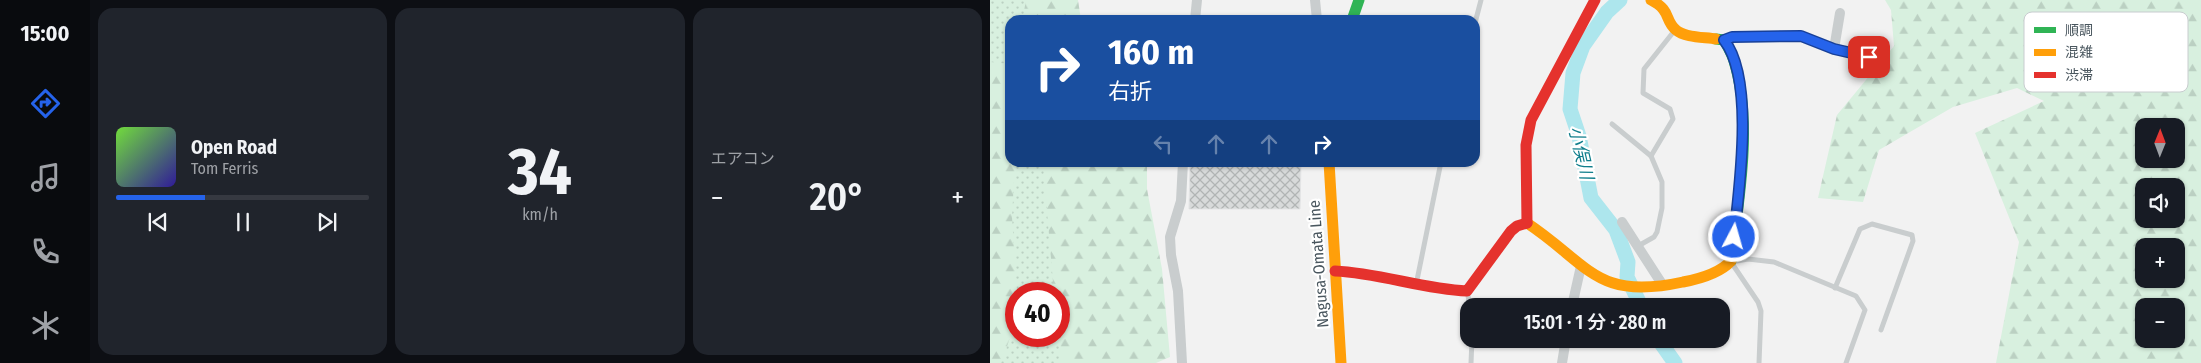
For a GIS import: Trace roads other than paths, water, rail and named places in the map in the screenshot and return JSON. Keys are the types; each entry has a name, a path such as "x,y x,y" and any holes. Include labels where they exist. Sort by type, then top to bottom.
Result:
{"street":[{"path":"1195,15 1197,0"},
{"path":"1316,0 1317,15"},
{"path":"1354,15 1360,0"},
{"path":"1527,223 1526,145 1531,120 1595,0"},
{"path":"1527,223 1581,266 1609,284 1628,287 1698,280 1722,269 1731,262 1741,172 1742,107 1735,58 1724,40 1676,30 1663,6 1651,0"},
{"path":"1834,49 1840,13"},
{"path":"1182,363 1178,291 1171,255 1170,237 1181,201 1183,167"},
{"name":"Nagusa-Omata Line","path":"1329,167 1341,363"},
{"path":"1622,222 1638,246 1656,284"},
{"path":"1335,271 1351,271 1416,286 1467,291 1511,231 1517,226 1527,223"},
{"path":"1574,298 1581,266"},
{"path":"1562,363 1564,348"}],"lane":[{"path":"1477,15 1481,0"},
{"path":"1651,156 1673,119 1670,109 1643,93 1644,69 1676,30"},
{"path":"1724,40 1732,37 1801,36 1834,49 1869,57"},
{"path":"1612,124 1651,156 1662,182 1662,208 1657,232 1654,237 1638,246"},
{"path":"1416,286 1440,167"},
{"path":"1835,288 1860,229 1872,224 1912,235 1913,241 1882,330"},
{"path":"1759,363 1761,311 1758,302 1731,262 1748,259 1774,262 1808,274 1856,296 1865,310 1846,363"},
{"path":"1467,291 1468,298"},
{"path":"1470,363 1471,348"}],"waterway":[{"name":"小俣川","path":"1620,0 1607,12 1583,46 1573,73 1570,109 1579,136 1591,198 1616,230 1628,262 1627,277 1637,298"},
{"name":"小俣川","path":"1664,348 1675,363"}]}
